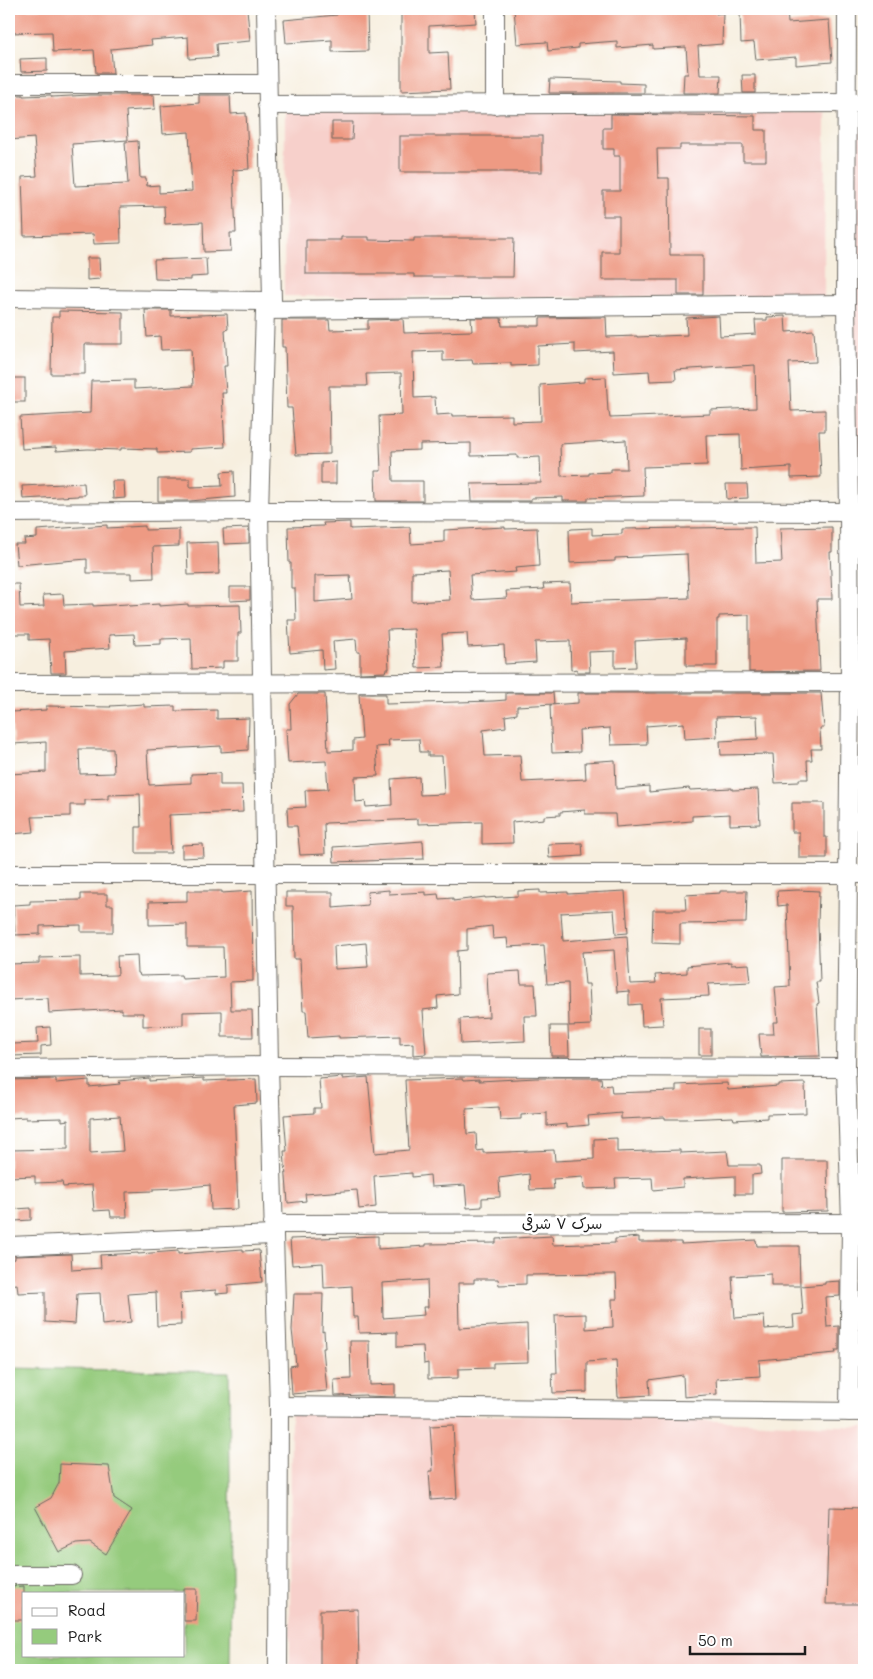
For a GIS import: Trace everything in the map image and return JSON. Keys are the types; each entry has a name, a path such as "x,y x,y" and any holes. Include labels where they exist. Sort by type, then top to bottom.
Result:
{"street":[{"path":"266,9 268,305 260,511 269,1066 279,1406 278,1670"},
{"path":"495,9 495,105"},
{"path":"279,1406 857,1412 858,1223 846,1068 847,874 857,682 857,511 846,304 847,9"},
{"path":"9,84 266,84"},
{"path":"267,105 864,103"},
{"path":"9,298 268,305 846,304"},
{"path":"9,513 857,511"},
{"path":"9,684 857,682"},
{"path":"9,874 864,874"},
{"path":"9,1069 269,1066 846,1068"},
{"name":"سرک ۷ شرقی","path":"9,1246 274,1230 858,1223"},
{"path":"9,1575 72,1575"}],"shaded area":[{"path":"285,111 825,112 824,298 284,296"},
{"path":"864,116 864,503 855,503 852,117"},
{"path":"291,1414 600,1416 864,1427 864,1670 290,1670"}],"green space":[{"path":"9,1368 229,1372 230,1664 238,1670 9,1670"}],"building":[{"path":"9,9 247,9 250,41 216,44 217,57 189,59 188,37 151,40 152,45 111,49 113,73 96,73 94,50 53,52 52,32 9,33"},
{"path":"338,9 367,9 368,51 332,52 332,40 286,43 284,20 337,15"},
{"path":"475,9 476,23 429,26 429,53 448,52 450,89 401,91 401,11"},
{"path":"514,9 679,9 680,12 716,9 716,14 723,13 722,44 698,46 700,75 721,75 720,93 683,93 684,74 688,74 686,47 653,49 653,45 617,48 617,41 578,44 578,48 548,51 547,42 517,44"},
{"path":"754,9 787,9 788,23 829,20 832,62 796,65 796,57 756,60 754,42 741,43 740,12 754,11"},
{"path":"47,58 47,71 21,72 20,59"},
{"path":"742,75 755,75 755,93 743,93"},
{"path":"550,79 620,81 620,83 644,84 644,93 549,93"},
{"path":"9,95 51,95 52,97 154,95 155,109 126,111 128,140 72,144 75,186 128,184 125,142 138,141 140,178 146,178 147,186 159,185 159,193 192,191 189,132 163,134 161,106 199,103 199,95 230,95 231,114 246,113 249,169 233,170 236,233 230,233 231,251 204,252 203,222 165,224 164,206 120,207 121,243 94,244 93,234 24,236 22,177 37,176 34,138 9,140"},
{"path":"611,114 755,116 755,130 766,130 766,161 743,161 743,145 680,145 680,149 657,149 658,178 669,178 670,255 703,255 703,295 678,295 678,280 602,280 602,252 619,252 619,216 603,216 603,191 620,191 620,156 614,156 614,149 603,149 603,128 611,128"},
{"path":"332,122 353,122 352,140 332,140"},
{"path":"400,136 542,136 542,172 400,172"},
{"path":"341,237 369,237 369,240 414,241 414,238 514,238 513,277 414,277 414,274 306,274 306,240 341,240"},
{"path":"87,258 99,258 100,279 87,280"},
{"path":"206,258 207,276 191,277 191,280 155,279 154,260"},
{"path":"145,310 171,310 171,316 227,314 228,329 225,330 227,366 224,366 226,393 222,393 225,447 190,449 190,452 157,453 157,449 121,448 121,450 88,449 56,451 56,447 22,449 20,417 90,413 91,381 134,380 134,389 193,386 191,349 161,350 160,336 147,337"},
{"path":"59,311 123,312 123,344 85,344 85,374 51,374 52,317 59,317"},
{"path":"719,316 720,336 756,334 755,320 767,320 767,317 785,316 786,332 814,330 816,362 789,363 791,411 825,410 825,431 819,431 821,477 791,478 791,467 741,470 740,434 706,435 707,465 643,467 644,496 588,498 588,501 563,501 563,497 531,498 531,501 472,501 471,484 541,483 540,457 517,458 517,455 471,456 471,443 420,444 420,450 392,451 393,481 423,481 423,501 376,501 375,471 381,471 379,416 402,415 401,373 366,374 367,386 329,386 330,454 296,455 292,408 287,408 285,347 282,347 282,320 329,320 330,330 368,329 368,320 403,319 404,333 472,331 471,318 501,318 502,326 540,326 540,318 606,317 607,337 637,337 687,335 686,318","holes":["575,344 575,353 613,351 614,373 649,371 650,381 676,380 675,370 755,365 756,408 710,410 710,414 610,418 606,377 584,378 584,382 540,385 541,421 512,422 512,415 436,415 435,397 414,398 413,352 443,351 443,361 472,360 473,364 511,363 511,366 538,365 538,346","626,440 627,469 611,469 611,472 589,473 589,475 561,476 560,444"]},
{"path":"9,378 25,378 25,402 9,402"},
{"path":"336,462 336,484 321,484 321,463"},
{"path":"234,471 235,497 190,501 158,501 158,479 190,479 190,487 222,486 221,472"},
{"path":"112,481 124,481 125,498 113,499"},
{"path":"84,483 85,495 23,499 22,486"},
{"path":"726,484 747,484 748,498 727,499"},
{"path":"350,522 350,529 410,527 411,544 444,542 444,530 505,527 505,529 537,528 539,566 515,568 516,572 470,575 472,600 507,598 506,591 544,589 543,584 570,583 571,602 689,598 687,554 615,558 615,561 570,563 569,530 572,529 592,528 592,535 622,534 622,529 755,527 756,563 782,562 780,528 832,527 832,552 830,552 832,599 817,599 820,671 749,672 749,615 719,616 719,619 717,619 717,666 686,666 686,638 635,641 636,667 615,668 615,651 589,652 590,672 577,672 577,669 571,670 570,641 535,642 536,662 505,664 504,645 468,647 467,633 442,634 444,667 416,668 414,629 387,630 389,669 386,669 385,672 360,673 360,652 357,652 356,639 333,641 335,669 323,670 322,650 290,653 288,620 296,620 295,588 291,588 288,527 324,526 323,523","holes":["448,570 450,600 412,602 412,572","350,575 352,599 315,602 315,576"]},
{"path":"107,525 107,528 145,526 145,530 179,529 179,546 153,547 154,578 132,579 132,573 87,573 87,559 17,565 15,544 25,544 24,539 37,538 37,530"},
{"path":"249,528 249,543 224,544 223,529"},
{"path":"218,542 219,574 188,575 187,543"},
{"path":"9,584 19,584 20,607 44,606 43,595 63,594 64,605 240,605 241,633 238,633 238,661 223,661 223,668 192,669 191,638 161,639 161,644 135,645 134,634 109,635 110,648 65,651 66,673 51,673 49,639 29,640 29,634 9,634"},
{"path":"230,587 250,587 250,600 230,601"},
{"path":"506,693 553,693 554,704 517,706 517,714 505,716 506,727 483,730 485,756 520,755 522,782 586,779 585,762 615,760 616,789 649,786 649,792 689,788 690,790 758,789 760,824 730,825 730,814 692,816 692,821 616,827 615,814 585,814 585,810 560,812 560,815 544,816 544,819 512,822 513,843 482,844 482,822 418,824 418,819 326,823 324,824 325,854 300,855 297,826 288,826 287,808 306,807 305,790 328,789 326,761 288,763 286,729 291,729 290,704 298,694 325,694 328,751 353,750 353,740 362,739 359,694 386,694 386,704 506,700","holes":["419,739 420,752 428,752 428,756 442,756 444,794 420,795 419,777 391,779 392,805 366,807 365,801 356,802 355,777 378,776 376,747 389,746 388,740"]},
{"path":"578,693 821,693 824,728 820,728 821,749 811,749 812,760 807,760 808,779 799,779 799,782 775,783 773,754 721,755 720,741 758,739 757,716 716,717 717,737 685,739 684,723 646,726 647,744 611,745 610,728 579,730 580,752 552,753 550,705 578,703"},
{"path":"144,704 144,707 175,706 175,711 217,710 217,719 249,718 248,750 221,752 221,746 147,750 149,785 191,783 191,774 220,773 220,785 242,785 243,812 169,815 171,853 136,853 136,827 141,827 140,794 108,795 108,799 85,800 85,805 70,805 70,816 32,817 34,832 11,834 9,774 46,772 46,742 13,744 11,712 46,710 46,706","holes":["79,749 113,749 114,773 80,774"]},
{"path":"792,803 824,803 824,837 827,837 827,858 799,858 799,832 792,832"},
{"path":"423,841 424,859 334,862 333,847"},
{"path":"582,843 583,856 549,858 548,844"},
{"path":"203,844 204,857 182,858 182,845"},
{"path":"389,890 389,894 426,892 426,895 438,894 439,899 453,898 453,901 485,897 518,896 518,891 540,890 540,893 568,892 568,894 625,891 628,933 616,934 614,910 561,913 563,941 627,936 630,984 656,983 655,975 687,973 687,966 731,962 731,965 749,964 751,982 708,984 709,996 661,998 663,1025 642,1026 641,1004 629,1005 629,991 617,992 614,950 582,952 585,984 589,984 591,1025 569,1026 568,983 547,984 544,945 508,947 507,938 493,939 492,926 467,929 467,950 457,951 458,994 437,996 438,1008 423,1010 426,1054 413,1055 413,1043 400,1044 400,1036 308,1038 306,1011 303,1011 300,959 294,959 293,906 286,906 286,892 333,892 333,908 368,905 367,892","holes":["366,943 368,967 335,969 334,946"]},
{"path":"187,891 222,891 222,893 252,891 253,981 230,982 231,1010 252,1010 253,1037 222,1037 222,1011 183,1012 183,1025 143,1026 143,1013 122,1013 122,1009 49,1013 48,998 9,1000 9,964 39,963 39,958 80,957 80,976 116,975 118,974 117,956 137,955 138,973 140,976 181,975 182,979 224,977 223,947 187,947 187,924 149,925 149,902 187,901"},
{"path":"720,891 747,891 746,923 680,924 680,944 652,943 653,910 686,910 685,895 720,893"},
{"path":"777,891 819,891 820,982 816,982 819,1003 817,1004 820,1056 761,1057 759,1034 774,1034 773,1022 778,1022 775,987 790,986 787,905 778,906"},
{"path":"81,894 107,894 107,905 113,905 113,932 81,932 81,925 40,926 40,934 15,935 13,905 30,904 30,901 81,900"},
{"path":"520,971 521,984 535,984 537,1016 524,1016 525,1041 461,1044 460,1019 489,1017 487,973"},
{"path":"550,1026 568,1026 569,1056 551,1056"},
{"path":"50,1027 51,1045 41,1046 41,1055 12,1056 11,1044 38,1043 37,1028"},
{"path":"699,1029 711,1029 711,1055 699,1055"},
{"path":"343,1077 343,1079 368,1077 375,1153 409,1150 405,1080 463,1078 464,1080 479,1079 479,1081 536,1078 601,1078 602,1086 611,1085 612,1093 676,1091 676,1085 727,1083 728,1090 805,1083 806,1113 767,1114 767,1118 734,1120 733,1117 621,1119 621,1113 588,1116 589,1125 567,1127 567,1124 547,1126 547,1113 521,1115 521,1119 500,1120 499,1107 466,1109 467,1134 476,1133 477,1151 483,1150 483,1153 554,1150 555,1161 594,1159 594,1139 617,1138 617,1152 680,1150 680,1153 727,1151 729,1165 760,1165 761,1174 752,1175 752,1194 735,1194 735,1176 683,1179 683,1187 653,1190 652,1178 615,1179 616,1188 584,1189 583,1177 553,1179 554,1189 530,1190 529,1174 499,1178 500,1197 482,1198 482,1207 467,1208 465,1185 431,1187 430,1175 412,1177 412,1173 374,1176 376,1207 359,1209 357,1190 305,1194 306,1201 288,1203 284,1151 287,1151 284,1115 314,1113 314,1108 321,1108 319,1079"},
{"path":"149,1078 149,1081 204,1078 204,1081 256,1079 257,1103 234,1105 238,1209 211,1210 210,1185 126,1192 127,1217 111,1217 110,1210 94,1211 92,1185 63,1187 62,1182 35,1183 35,1176 9,1177 9,1150 68,1149 68,1120 62,1121 62,1118 9,1118 9,1080 56,1079 56,1083 89,1080 89,1087 120,1084 119,1081","holes":["120,1116 123,1151 90,1153 90,1118"]},
{"path":"782,1160 827,1160 828,1211 782,1212"},
{"path":"31,1208 31,1220 15,1221 15,1209"},
{"path":"378,1236 378,1249 426,1246 426,1244 496,1243 496,1239 552,1236 553,1245 615,1243 615,1239 639,1237 639,1242 681,1242 681,1244 756,1240 757,1246 799,1246 800,1286 771,1286 771,1274 732,1276 735,1318 764,1316 765,1329 794,1327 793,1315 803,1314 801,1286 840,1281 840,1296 825,1297 827,1327 839,1326 839,1350 835,1350 836,1353 759,1360 760,1376 716,1379 717,1394 684,1397 683,1375 649,1380 650,1395 618,1397 616,1360 587,1362 587,1392 553,1393 552,1373 557,1373 555,1315 586,1314 586,1329 613,1327 612,1299 617,1299 616,1274 526,1275 526,1284 499,1285 498,1279 474,1279 474,1283 458,1283 459,1328 527,1324 528,1362 493,1363 493,1368 458,1369 458,1378 428,1379 428,1363 424,1364 423,1346 397,1347 397,1332 359,1333 358,1317 353,1317 352,1286 324,1288 323,1263 292,1265 290,1239","holes":["427,1280 428,1307 423,1307 424,1315 383,1318 382,1283"]},
{"path":"243,1249 243,1251 259,1250 262,1282 228,1285 228,1293 216,1294 216,1290 180,1293 181,1325 157,1326 156,1292 128,1294 131,1322 102,1325 100,1293 77,1294 75,1324 45,1322 45,1292 18,1293 17,1284 9,1285 9,1260 15,1259 15,1256 71,1254 72,1270 101,1268 100,1255 178,1251 178,1254"},
{"path":"294,1294 323,1294 322,1332 324,1331 325,1348 323,1348 327,1391 292,1394 290,1366 296,1365 292,1330"},
{"path":"864,1324 864,1347 860,1348 861,1325"},
{"path":"350,1341 369,1341 370,1385 395,1384 395,1397 366,1395 335,1396 334,1380 351,1379"},
{"path":"453,1425 457,1498 431,1500 429,1471 433,1471 430,1426"},
{"path":"60,1464 109,1466 114,1498 132,1510 106,1554 90,1543 76,1544 59,1552 35,1507 51,1498 59,1483"},
{"path":"829,1507 864,1508 864,1604 826,1604"},
{"path":"24,1586 24,1592 22,1592 22,1620 9,1620 9,1587"},
{"path":"184,1589 197,1589 196,1621 185,1621"},
{"path":"358,1609 359,1670 320,1670 320,1610"}]}
